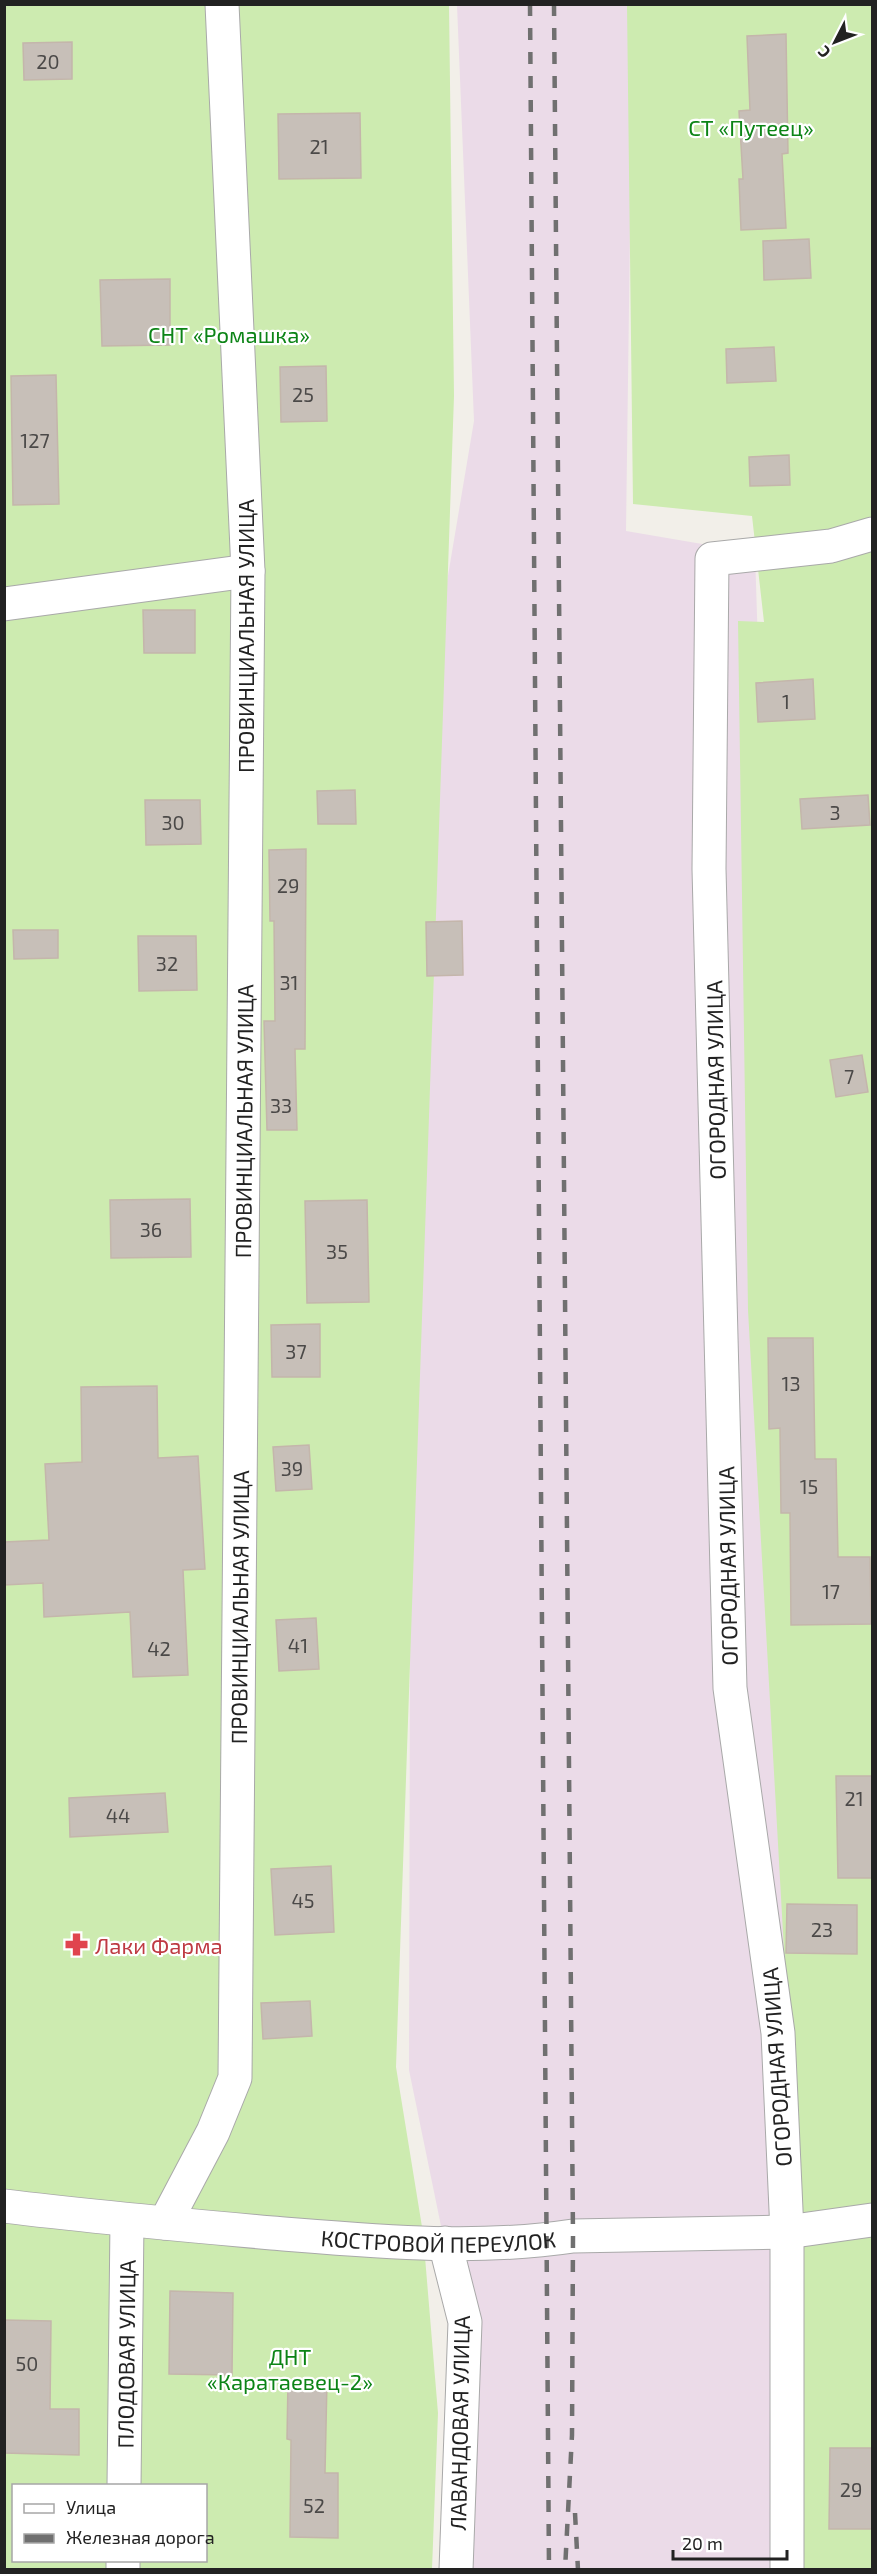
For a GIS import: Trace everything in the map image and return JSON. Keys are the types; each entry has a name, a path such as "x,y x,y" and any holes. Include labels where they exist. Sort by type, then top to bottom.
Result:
{"street":[{"name":"ПРОВИНЦИАЛЬНАЯ УЛИЦА","path":"165,2223 213,2132 235,2078 248,571 222,4"},
{"name":"ОГОРОДНАЯ УЛИЦА","path":"787,2570 787,2232 778,2033 730,1688 710,868 712,560 831,546 873,534"},
{"path":"4,604 248,571"},
{"name":"КОСТРОВОЙ ПЕРЕУЛОК","path":"4,2206 127,2221 402,2244 547,2240 573,2236 787,2232 873,2220"},
{"name":"ПЛОДОВАЯ УЛИЦА","path":"124,2484 127,2221"},
{"name":"ЛАВАНДОВАЯ УЛИЦА","path":"445,2243 465,2322 456,2570"}],"shaded area":[{"path":"457,5 633,5 626,531 755,553 808,2198 808,2569 456,2570 456,2299 409,2070 412,790 474,421"}],"green space":[{"name":"СНТ «Ромашка»","path":"5,5 449,5 454,396 396,2067 423,2233 438,2413 432,2569 5,2570"},
{"name":"СТ «Путеец»","path":"627,5 872,5 872,2569 804,2569 801,2253 748,1310 738,621 764,622 752,516 633,504"}],"building":[{"path":"786,34 788,153 782,154 786,228 741,230 739,179 743,179 739,111 750,110 747,36"},
{"path":"72,42 72,79 24,80 23,43"},
{"path":"360,113 361,178 279,179 278,114"},
{"path":"809,239 811,278 764,280 763,241"},
{"path":"170,279 170,345 102,346 100,280"},
{"path":"774,347 776,381 727,383 726,349"},
{"path":"326,366 327,421 281,422 280,367"},
{"path":"56,375 59,504 13,505 11,376"},
{"path":"789,455 790,485 750,486 749,457"},
{"path":"143,610 195,610 195,653 144,653"},
{"path":"813,679 815,719 758,722 756,683"},
{"path":"355,790 356,824 318,824 317,791"},
{"path":"868,795 870,825 802,829 800,799"},
{"path":"145,800 200,800 201,844 146,845"},
{"path":"306,849 305,1049 295,1049 297,1130 267,1130 264,1021 275,1021 274,921 270,921 269,850"},
{"path":"462,921 463,975 427,976 426,922"},
{"path":"13,930 58,930 58,958 14,959"},
{"path":"138,936 196,936 197,990 139,991"},
{"path":"862,1055 868,1092 836,1097 830,1060"},
{"path":"190,1199 191,1257 111,1258 110,1200"},
{"path":"367,1200 369,1302 307,1303 305,1201"},
{"path":"320,1324 320,1377 272,1377 271,1325"},
{"path":"768,1338 813,1338 815,1459 836,1459 838,1557 870,1557 871,1624 791,1625 790,1513 781,1513 780,1428 769,1429"},
{"path":"157,1386 158,1458 198,1456 205,1569 183,1570 188,1675 133,1677 130,1612 44,1617 43,1583 4,1585 4,1542 49,1540 45,1464 82,1462 81,1387"},
{"path":"309,1445 312,1489 276,1491 273,1447"},
{"path":"316,1618 319,1669 279,1671 276,1620"},
{"path":"836,1776 873,1776 873,1878 838,1878"},
{"path":"165,1793 168,1832 70,1837 69,1798"},
{"path":"331,1866 334,1932 275,1935 271,1869"},
{"path":"787,1904 857,1905 857,1954 786,1953"},
{"path":"310,2001 312,2036 263,2039 261,2003"},
{"path":"170,2291 233,2293 232,2375 169,2374"},
{"path":"4,2320 51,2321 50,2409 79,2409 79,2455 4,2453"},
{"path":"288,2381 327,2381 325,2473 338,2473 338,2538 290,2537 291,2440 287,2439"},
{"path":"830,2448 873,2448 873,2529 829,2529"}],"railway":[{"path":"530,4 549,2570"},
{"path":"554,4 573,2236 572,2435 565,2570"},
{"path":"575,2513 578,2570"}],"place":[{"name":"Лаки Фарма","path":"77,1945"}],"park label":[{"name":"ДНТ «Каратаевец-2»","path":"290,2368"}]}
